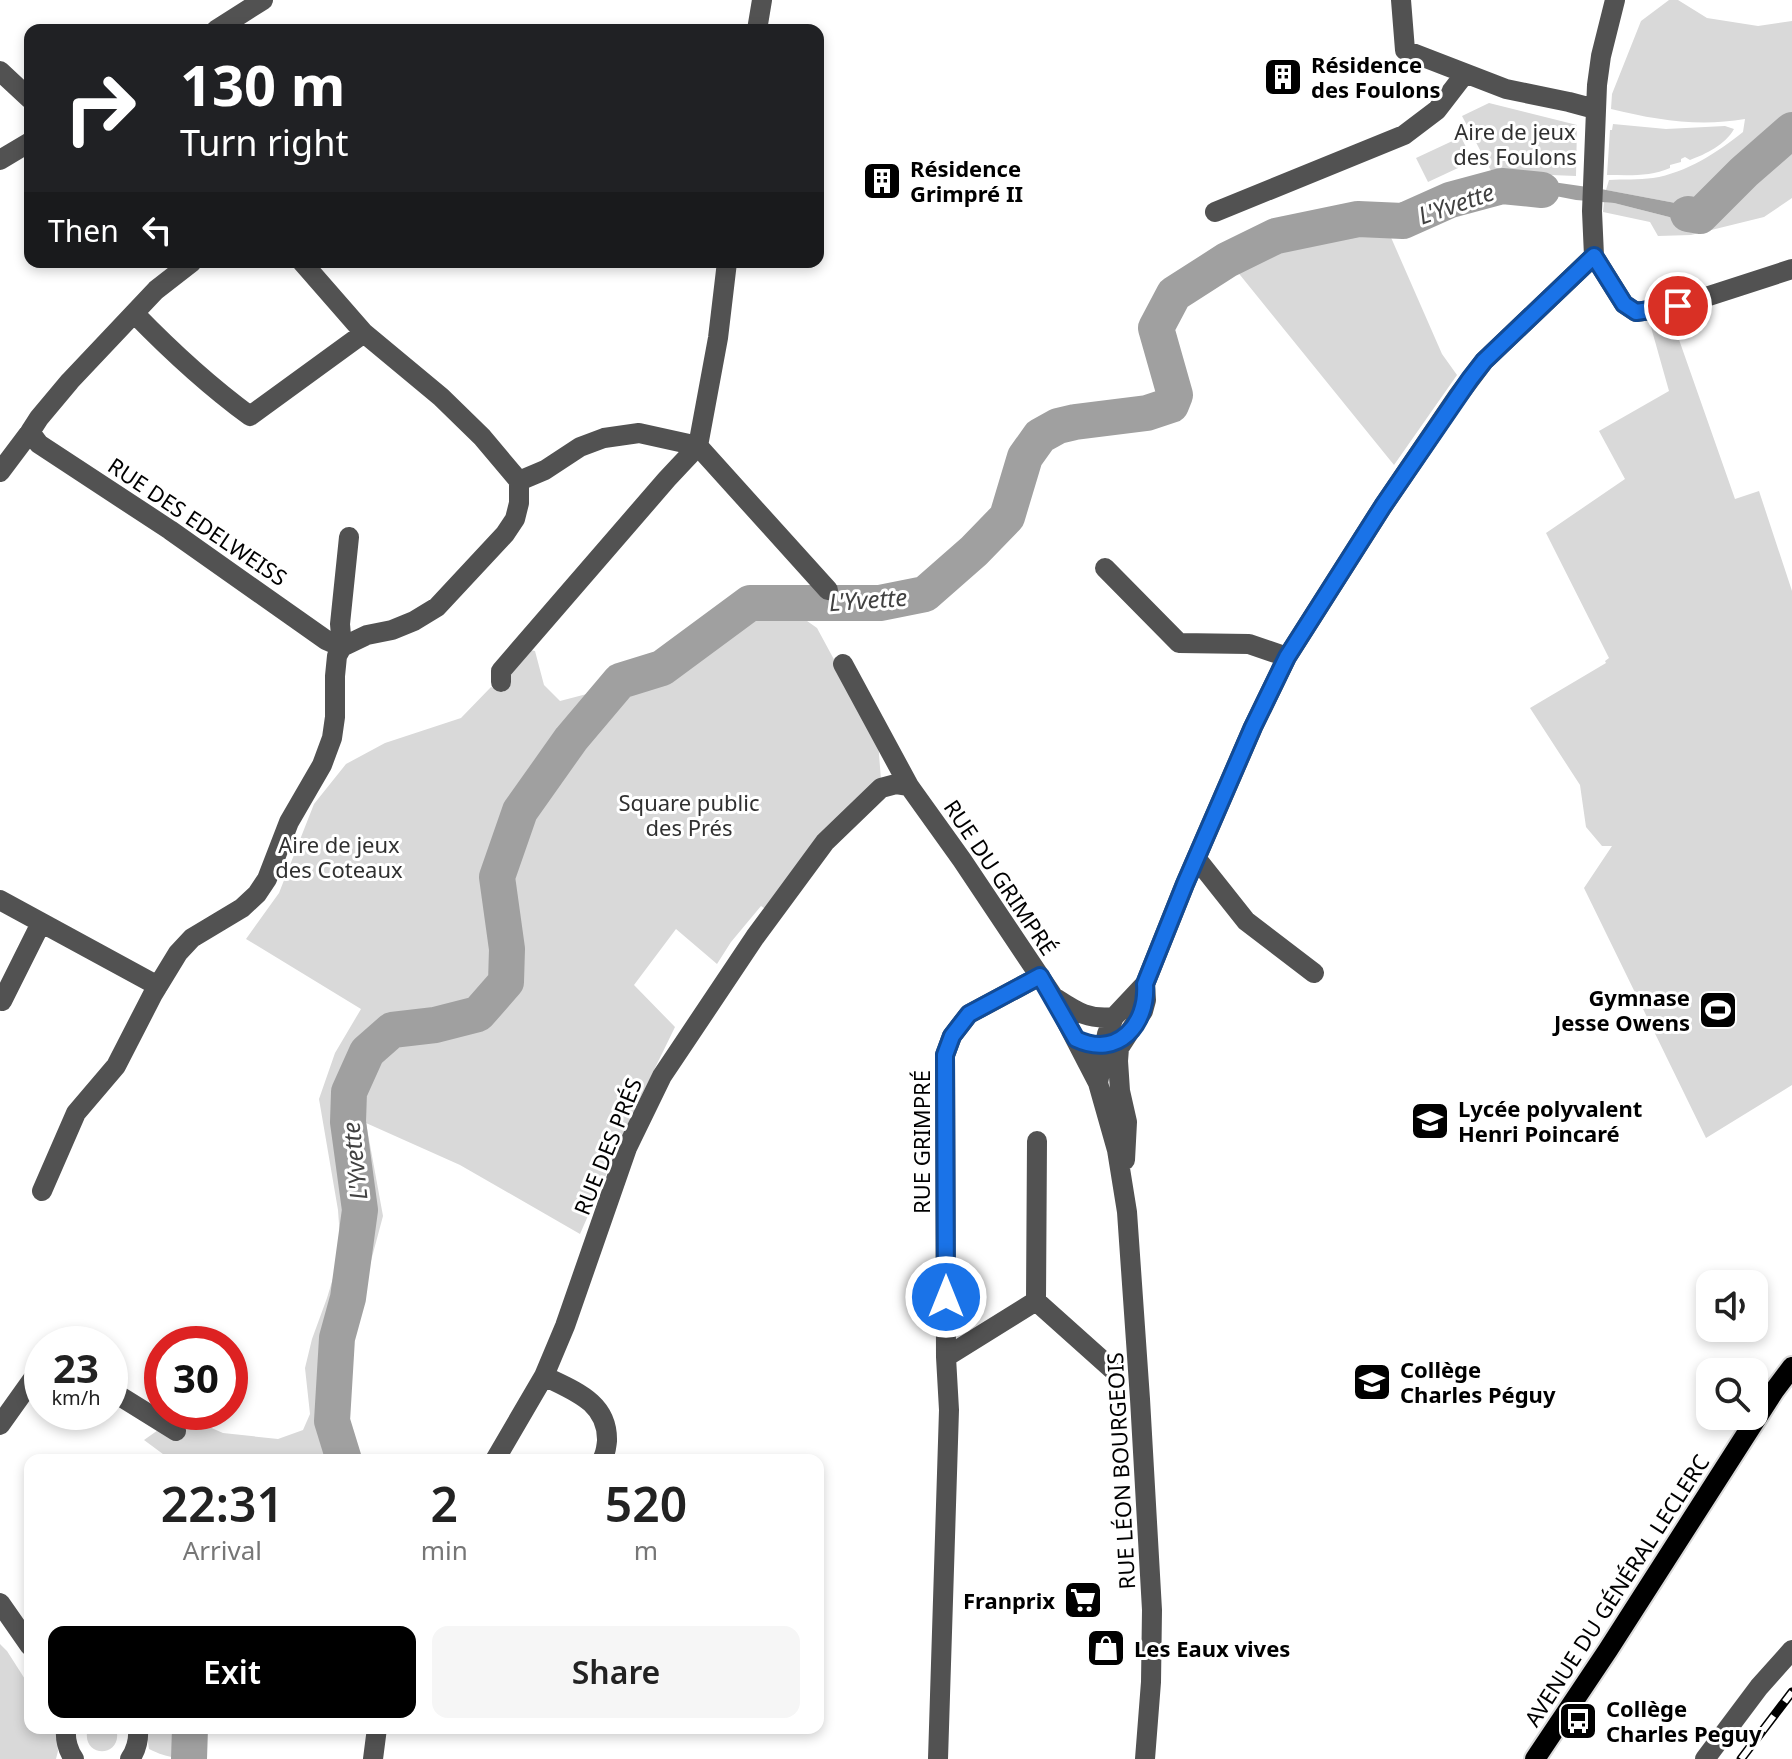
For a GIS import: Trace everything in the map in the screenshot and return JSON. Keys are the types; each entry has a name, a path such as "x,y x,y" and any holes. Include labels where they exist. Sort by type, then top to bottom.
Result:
{"main road":[{"name":"AVENUE DU GÉNÉRAL LECLERC","path":"1535,1759 1792,1367"}],"street":[{"path":"225,24 263,0"},
{"path":"758,24 762,0"},
{"path":"1401,0 1405,50 1506,89 1595,109"},
{"path":"1615,0 1601,56 1595,109 1592,211 1594,256 1624,304 1636,312 1678,306 1792,269"},
{"path":"0,71 24,93"},
{"path":"1215,212 1404,135 1437,110 1464,75"},
{"path":"0,160 24,146"},
{"name":"RUE LÉON BOURGEOIS","path":"1145,1759 1152,1610 1123,1180 1098,1083 1104,1044 1114,1017 1145,984 1196,858 1287,657 1383,506 1484,361 1594,256"},
{"path":"0,472 70,381 156,290 184,268"},
{"path":"307,268 364,333 451,407 482,437 519,481 515,519 505,534 437,607 414,621 367,635 342,647"},
{"path":"501,682 501,671 698,446 718,338 726,268"},
{"path":"135,314 229,401 250,416 364,333"},
{"name":"RUE DES EDELWEISS","path":"30,432 39,444 183,539 326,640 342,647"},
{"path":"519,481 545,470 580,447 613,436 639,433 698,446 828,590"},
{"path":"42,1191 76,1113 116,1066 178,953 192,938 242,908 257,894 267,879 289,822 322,765 332,738 335,717 335,676 337,656 342,647 340,624 349,537"},
{"path":"1105,568 1179,643 1249,644 1287,657"},
{"name":"RUE DU GRIMPRÉ","path":"843,664 909,786 1053,996 1098,1083"},
{"name":"RUE DES PRÉS","path":"498,1454 544,1376 565,1326 627,1148 662,1076 755,937 825,842 881,788 896,784 909,786"},
{"path":"1196,858 1246,921 1314,973"},
{"path":"0,900 158,986"},
{"path":"2,1001 41,923"},
{"name":"RUE GRIMPRÉ","path":"938,1759 949,1410 946,1357 945,1055 952,1036 969,1014 1040,976"},
{"name":"RUE LÉON BOURGEOIS","path":"1123,1180 1127,1122 1120,1091 1119,1048 1143,1011 1145,984"},
{"path":"1053,996 1087,1016 1097,1019 1114,1017"},
{"path":"1076,1039 1104,1044 1125,1038"},
{"path":"1037,1141 1036,1301 1112,1369"},
{"path":"946,1357 1036,1301"},
{"path":"544,1376 598,1408 607,1436 606,1454"},
{"path":"0,1425 24,1391"},
{"path":"128,1401 176,1431"},
{"path":"0,1603 24,1637"},
{"path":"1705,1759 1759,1687 1792,1650"},
{"path":"66,1734 65,1741 74,1759"},
{"path":"131,1759 138,1734"},
{"path":"373,1759 376,1734"}],"green space":[{"path":"1669,0 1678,0 1707,18 1758,26 1792,21 1792,198 1764,217 1691,235 1658,236 1650,222 1603,212 1604,202 1614,203 1681,220 1686,205 1606,190 1609,180 1653,178 1677,172 1712,154 1743,132 1745,119 1678,121 1611,109 1612,94 1641,21"},
{"name":"Aire de jeux des Foulons","path":"1489,103 1577,125 1576,176 1527,174 1497,182 1462,116"},
{"path":"1613,124 1666,129 1725,126 1734,129 1715,148 1690,160 1685,157 1662,171 1607,175"},
{"path":"1461,137 1473,161 1428,182 1416,158"},
{"path":"1386,226 1442,354 1457,375 1394,465 1232,265 1281,241 1353,228"},
{"path":"1670,314 1735,499 1759,491 1792,591 1792,1085 1706,1138 1584,888 1612,846 1602,846 1586,827 1580,785 1530,708 1606,663 1609,658 1546,533 1625,479 1599,431 1669,391 1649,320"},
{"path":"790,609 817,628 878,741 881,780 767,910 761,906 717,964 676,929 634,985 675,1027 580,1234 460,1165 366,1123 383,1216 360,1302 341,1351 343,1413 351,1454 163,1454 144,1440 158,1430 216,1430 278,1439 303,1430 310,1414 305,1368 341,1252 338,1210 319,1099 335,1053 361,1009 246,939 279,893 314,804 346,764 385,743 461,718 491,687 504,692 507,668 526,649 535,651 544,685 560,701 669,670 753,610"},
{"path":"0,1644 24,1678 24,1734 57,1734 58,1751 56,1759 0,1759"},
{"path":"87,1734 117,1734 117,1738 109,1750 102,1751 95,1750"},
{"path":"147,1734 203,1734 204,1759 176,1758 149,1749"}],"shaded area":[{"path":"1539,180 1686,205 1720,184 1728,199 1699,220 1681,220 1614,203 1540,193 1496,197 1493,186"}],"waterway":[{"name":"L'Yvette","path":"1688,214 1700,216 1792,130"},
{"name":"L'Yvette","path":"342,1454 332,1421 337,1338 348,1298 360,1210 348,1122 349,1092 367,1052 392,1030 435,1025 478,1014 506,982 507,949 497,877 520,811 571,739 620,681 662,668 750,603 880,603 925,594 1007,517 1025,457 1040,436 1058,426 1147,413 1171,405 1175,395 1156,328 1174,294 1227,260 1276,236 1358,219 1403,221 1450,200 1502,186 1542,190"},
{"name":"L'Yvette","path":"189,1759 190,1734"}],"railway":[{"path":"1741,1759 1792,1692"}],"place":[{"name":"Résidence des Foulons","path":"1283,77"},
{"name":"Résidence Grimpré II","path":"882,181"},
{"name":"Gymnase Jesse Owens","path":"1718,1010"},
{"name":"Lycée polyvalent Henri Poincaré","path":"1430,1121"},
{"name":"Collège Charles Péguy","path":"1372,1382"},
{"name":"Franprix","path":"1083,1600"},
{"name":"Les Eaux vives","path":"1106,1648"},
{"name":"Collège Charles Peguy","path":"1578,1721"}],"route":[{"path":"946,1297 945,1055 952,1036 969,1014 1040,976 1076,1039 1098,1044 1125,1038 1143,1011 1145,984 1185,884 1287,657 1383,506 1470,379 1484,361 1594,256 1624,304 1636,312 1678,306"}],"park label":[{"name":"Square public des Prés","path":"689,814"},
{"name":"Aire de jeux des Coteaux","path":"339,856"}]}
